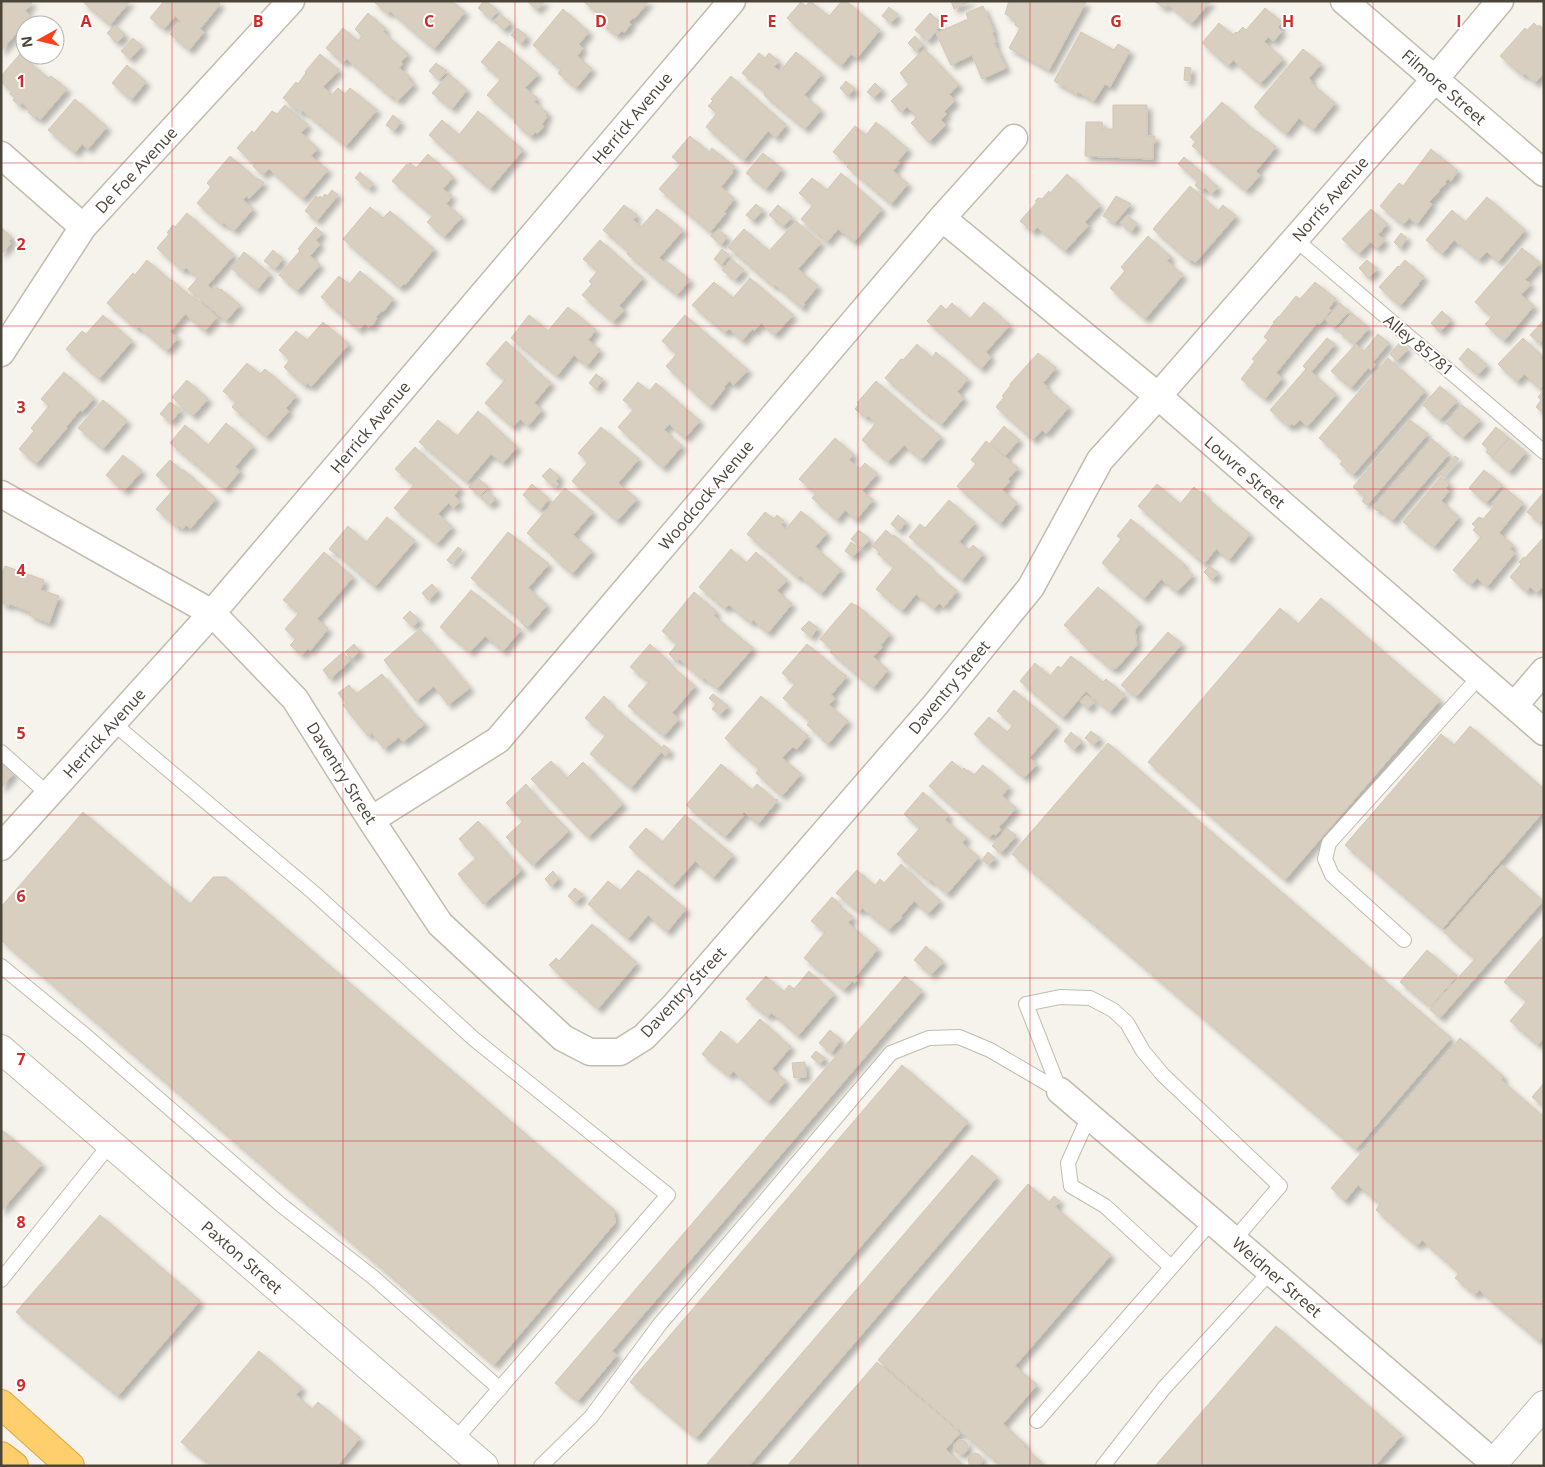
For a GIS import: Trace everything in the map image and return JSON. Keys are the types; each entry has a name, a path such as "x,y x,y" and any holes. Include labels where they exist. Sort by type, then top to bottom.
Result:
{"highway":[{"path":"1,1404 70,1466"},
{"path":"1,1456 14,1466"}],"street":[{"name":"De Foe Avenue","path":"1,353 84,227 290,1"},
{"name":"Herrick Avenue","path":"1,847 212,613 732,1"},
{"name":"Filmore Street","path":"1344,1 1544,173"},
{"name":"Norris Avenue","path":"1158,396 1435,79 1500,1"},
{"name":"Woodcock Avenue","path":"372,820 498,740 942,218 1014,138"},
{"path":"1,155 84,227"},
{"name":"Louvre Street","path":"942,218 1158,396 1544,732"},
{"name":"Daventry Street","path":"1,494 212,613 295,699 440,924 563,1038 590,1052 620,1052 644,1037 674,1006 936,704 1031,586 1100,460 1158,396"},
{"path":"1514,706 1544,671"},
{"name":"Paxton Street","path":"1,1048 484,1466"},
{"name":"Weidner Street","path":"1060,1091 1493,1464"},
{"path":"1493,1464 1544,1405"}],"lane":[{"name":"Alley 85781","path":"1295,239 1544,452"},
{"path":"1404,940 1332,875 1325,859 1329,843 1480,676"},
{"path":"113,723 314,893 474,1039 668,1195 454,1441"},
{"path":"1,752 48,794"},
{"path":"1,966 122,1066 282,1205 374,1278 500,1389"},
{"path":"1060,1091 1026,1004 1060,997 1090,998 1113,1010 1127,1023 1143,1051 1163,1075 1280,1186 1234,1240"},
{"path":"541,1466 591,1417 660,1324 891,1053 929,1038 958,1037 990,1050 1060,1091"},
{"path":"1089,1116 1068,1163 1071,1186 1105,1206 1171,1267"},
{"path":"1,1280 111,1144"},
{"path":"1037,1421 1212,1221"},
{"path":"1103,1466 1164,1388 1271,1271"}],"building":[{"path":"1,1 31,1 32,3 25,11 30,15 15,15 15,35 1,51"},
{"path":"84,1 130,1 110,25"},
{"path":"164,1 217,1 220,4 200,29 204,32 189,50 170,34 181,21 175,16 164,29 150,18"},
{"path":"373,1 452,1 465,12 434,49 390,11 388,14"},
{"path":"484,1 487,1 498,11 491,19 478,8"},
{"path":"527,1 545,1 537,10"},
{"path":"583,1 649,1 634,19 629,22 631,24 624,33 622,31 617,36 600,22 603,18"},
{"path":"810,1 829,16 842,1 846,1 880,30 857,58 851,54 841,66 787,18 801,2 806,6"},
{"path":"951,1 971,1 954,9"},
{"path":"1009,1 1086,2 1049,70 1009,48 1020,28 1015,25 1016,20 1005,14"},
{"path":"1154,1 1211,1 1191,24 1168,4 1164,8"},
{"path":"983,6 994,32 992,33 996,42 994,43 1006,68 982,79 972,55 951,65 936,33 968,19 966,13"},
{"path":"889,7 898,15 891,23 882,16"},
{"path":"1265,8 1282,22 1278,27 1282,31 1273,42 1268,37 1264,42 1283,59 1260,84 1233,60 1228,66 1202,43 1219,23 1233,35 1243,27 1246,30"},
{"path":"563,9 589,32 579,44 583,48 577,56 592,69 576,88 558,73 561,70 533,45"},
{"path":"368,13 386,29 383,32 408,54 401,62 403,64 399,68 409,76 408,78 414,84 398,101 347,59 343,63 326,48 343,28 358,41 362,36 355,29"},
{"path":"930,13 942,24 928,41 915,30"},
{"path":"500,14 511,23 504,30 494,21"},
{"path":"1534,23 1544,29 1544,73 1535,83 1525,74 1523,76 1500,56 1525,28 1527,30"},
{"path":"115,25 125,35 117,43 107,33"},
{"path":"517,28 527,36 521,44 511,35"},
{"path":"1081,32 1114,50 1118,44 1130,51 1110,87 1105,84 1094,101 1054,81"},
{"path":"915,36 923,45 916,51 908,43"},
{"path":"133,38 142,46 130,59 121,51"},
{"path":"499,41 538,74 525,88 537,98 534,102 548,113 542,124 544,126 537,134 535,132 531,137 514,122 516,120 487,95 501,79 481,62"},
{"path":"924,49 959,85 949,94 955,101 944,112 947,114 941,120 946,125 929,142 911,123 917,117 907,107 901,112 891,101 909,84 900,73"},
{"path":"1303,49 1321,64 1309,78 1312,81 1311,83 1335,103 1313,130 1299,118 1286,134 1254,107"},
{"path":"796,52 822,74 804,95 821,110 805,129 765,96 764,91 742,73 759,53 765,58 769,53 779,61 774,67 780,71"},
{"path":"320,54 339,70 323,87 332,95 338,88 345,94 350,88 377,110 346,146 303,111 301,113 283,98 296,82 298,84"},
{"path":"15,60 15,65 33,65 48,78 51,76 67,89 40,120 28,112 29,110 23,103 20,106 13,100 15,98 10,94 12,92 1,82 1,76"},
{"path":"436,63 447,71 439,80 429,71"},
{"path":"127,65 146,82 131,100 112,83"},
{"path":"1185,67 1191,68 1190,81 1184,80"},
{"path":"449,74 467,90 452,109 432,93"},
{"path":"731,76 786,125 776,138 768,131 744,160 706,127 717,113 708,106 713,101 711,99"},
{"path":"846,81 855,89 848,96 840,88"},
{"path":"875,83 882,90 874,98 867,92"},
{"path":"75,99 107,127 88,149 82,144 75,153 48,130"},
{"path":"1222,102 1276,147 1256,171 1260,175 1246,191 1192,146 1196,142 1190,137"},
{"path":"285,105 308,125 301,133 318,149 311,156 328,170 303,199 269,169 263,175 253,166 255,164 237,148 252,131 254,133 272,111 277,114"},
{"path":"1113,105 1147,105 1147,136 1155,136 1153,159 1085,156 1086,122 1102,122 1103,129 1113,129"},
{"path":"478,111 523,150 490,189 429,135 442,120 459,135"},
{"path":"393,115 401,122 394,131 386,125"},
{"path":"876,122 908,149 898,161 900,162 893,171 908,184 891,204 847,167 849,165 833,152 855,126 866,135"},
{"path":"690,136 709,152 712,148 735,167 721,187 734,199 724,212 726,213 710,232 659,189 681,164 672,157"},
{"path":"1431,149 1458,171 1451,181 1448,179 1445,182 1440,191 1429,202 1432,204 1417,224 1409,218 1403,225 1380,206 1399,183 1403,186"},
{"path":"763,153 782,169 766,189 746,173"},
{"path":"428,154 453,177 443,189 452,196 446,204 462,217 444,237 427,222 433,216 392,181 407,164 408,166 410,163 416,168"},
{"path":"230,156 264,183 249,199 247,196 243,200 253,209 234,231 224,223 222,225 197,203 211,187 207,183"},
{"path":"1184,157 1218,187 1212,194 1205,188 1202,191 1195,185 1198,181 1178,164"},
{"path":"360,172 373,184 369,189 355,178"},
{"path":"841,173 882,209 854,242 838,229 827,242 801,219 813,205 799,193 812,178 827,190"},
{"path":"1067,174 1100,205 1085,222 1088,226 1065,251 1037,227 1033,232 1020,221 1037,202 1035,201 1038,198 1042,199 1049,191 1050,193"},
{"path":"1190,186 1218,211 1223,205 1236,216 1195,263 1192,260 1190,262 1153,229"},
{"path":"332,190 338,195 317,221 305,211 316,196 322,198 325,194 327,196"},
{"path":"1116,196 1131,204 1115,223 1103,216"},
{"path":"1487,197 1525,230 1498,262 1487,252 1479,260 1454,240 1442,254 1426,240 1452,210 1465,222"},
{"path":"756,204 763,210 753,221 746,215"},
{"path":"624,205 637,215 633,220 641,227 657,209 683,230 659,258 664,262 665,260 690,280 677,295 627,254 629,252 603,230"},
{"path":"778,205 792,217 783,227 769,215"},
{"path":"370,207 383,218 390,211 434,249 405,285 400,288 343,239"},
{"path":"1371,209 1387,224 1378,235 1385,240 1377,249 1370,242 1359,254 1342,239"},
{"path":"187,213 234,255 208,285 212,289 214,285 221,289 240,305 226,321 188,289 198,278 186,268 183,271 157,248 169,234 167,233 173,225 175,227"},
{"path":"1127,215 1137,224 1131,232 1120,223"},
{"path":"796,221 821,243 798,269 818,286 802,308 775,285 774,287 728,247 744,229 769,251"},
{"path":"1,227 12,238 9,241 11,243 1,254"},
{"path":"316,227 322,233 316,240 320,244 310,256 320,265 297,291 279,275 300,251 298,249"},
{"path":"718,229 727,237 721,245 711,236"},
{"path":"1401,233 1407,238 1400,248 1394,242"},
{"path":"1148,236 1171,257 1167,261 1183,275 1145,319 1110,288 1125,271 1121,267"},
{"path":"600,240 643,278 619,306 624,310 613,322 582,295 592,284 589,281 598,271 583,259"},
{"path":"1522,248 1540,263 1525,280 1531,284 1521,295 1534,306 1504,341 1485,324 1492,317 1475,302"},
{"path":"722,249 729,255 721,265 714,259"},
{"path":"273,250 283,259 275,269 264,261"},
{"path":"244,252 270,274 257,290 231,268"},
{"path":"731,259 744,270 735,280 722,270"},
{"path":"147,260 217,317 205,331 185,314 170,332 178,338 167,351 139,327 137,329 107,303"},
{"path":"1367,260 1377,269 1369,278 1359,268"},
{"path":"1405,260 1424,277 1400,306 1379,287"},
{"path":"360,271 393,299 383,312 376,317 372,326 368,327 365,324 359,330 321,297 339,276 349,284"},
{"path":"750,278 793,315 775,335 761,323 754,331 752,329 742,341 729,329 725,333 692,305 714,282 733,298"},
{"path":"1315,282 1336,299 1329,308 1331,310 1319,325 1317,323 1276,373 1282,378 1265,399 1241,379 1255,361 1252,359 1268,340 1264,337 1273,322 1296,296 1300,299"},
{"path":"984,302 1010,325 986,352 991,357 981,369 927,321 941,305 946,310 952,303 970,319"},
{"path":"1340,303 1349,311 1334,328 1325,320"},
{"path":"568,307 596,330 588,340 600,350 587,366 574,355 557,376 511,338 529,315 548,331"},
{"path":"1442,311 1451,320 1440,332 1431,323"},
{"path":"1352,313 1369,328 1355,344 1364,351 1378,334 1389,343 1373,362 1376,365 1371,370 1368,368 1351,388 1331,371 1355,345 1337,330"},
{"path":"103,315 132,341 99,379 66,349 82,331 86,334"},
{"path":"685,315 748,370 734,385 729,381 710,407 666,366 677,354 662,341"},
{"path":"1544,320 1544,339 1539,343 1530,335"},
{"path":"323,322 349,344 311,387 307,383 305,386 284,367 290,360 279,350 296,331 307,340"},
{"path":"1327,338 1335,344 1311,372 1336,394 1307,427 1300,420 1294,426 1292,424 1289,427 1270,410 1306,369 1303,366"},
{"path":"1523,338 1542,356 1540,358 1544,361 1544,385 1540,389 1524,374 1517,382 1498,364"},
{"path":"506,341 551,383 534,403 542,410 528,426 520,419 513,427 485,403 505,380 486,364"},
{"path":"1400,342 1408,349 1397,361 1390,354"},
{"path":"917,344 932,358 936,352 968,379 957,392 964,398 941,425 885,378"},
{"path":"1468,348 1487,365 1478,375 1459,359"},
{"path":"1038,353 1056,368 1043,383 1047,386 1046,388 1069,407 1046,434 1042,430 1033,440 996,407 1004,397 1002,396 1010,384"},
{"path":"1388,358 1425,391 1353,475 1340,464 1343,461 1338,457 1339,455 1319,438"},
{"path":"247,363 260,374 265,369 296,396 286,408 289,411 266,437 232,407 236,402 223,391"},
{"path":"64,372 94,398 82,412 80,410 36,464 19,449 34,431 31,428 49,406 41,399"},
{"path":"596,374 603,379 596,389 589,383"},
{"path":"187,380 208,399 193,416 172,397"},
{"path":"876,381 941,437 921,460 904,445 888,462 862,440 876,423 855,409 859,404 857,403"},
{"path":"638,382 649,391 656,383 700,421 685,438 669,424 664,430 682,446 663,468 618,427 634,409 623,400"},
{"path":"1440,386 1457,401 1440,420 1423,405"},
{"path":"1544,390 1544,414 1536,407 1541,400 1538,397"},
{"path":"103,400 127,421 103,449 78,428"},
{"path":"170,402 181,410 171,422 160,414"},
{"path":"1462,405 1480,420 1463,438 1446,423"},
{"path":"478,411 517,447 503,463 491,454 467,482 419,442 438,420 457,436"},
{"path":"1410,420 1428,434 1367,505 1362,501 1365,497 1353,487"},
{"path":"226,423 253,446 235,467 240,471 225,489 170,443 185,425 208,445"},
{"path":"1004,426 1019,440 1005,456 990,443"},
{"path":"601,427 639,459 618,483 637,499 617,521 572,481 588,462 578,453"},
{"path":"1496,427 1509,438 1492,457 1486,452 1488,449 1482,444"},
{"path":"835,438 854,455 849,460 860,469 865,463 877,474 862,491 873,500 856,520 845,510 837,520 812,498 816,494 799,479"},
{"path":"1509,438 1526,452 1509,472 1492,457"},
{"path":"1432,439 1449,454 1392,521 1379,509 1377,511 1373,507"},
{"path":"986,441 1018,468 1008,479 1010,481 1002,490 1017,503 1000,524 957,486 976,464 971,460"},
{"path":"415,447 460,488 454,496 460,501 454,508 448,503 438,514 452,527 437,544 394,508 414,485 395,469"},
{"path":"123,455 142,471 124,491 106,475"},
{"path":"1455,456 1459,459 1443,477 1441,474 1439,476 1438,475"},
{"path":"170,460 216,499 190,529 186,525 183,529 179,526 178,528 156,509 173,490 156,475"},
{"path":"550,468 560,477 556,481 559,484 556,486 552,485 542,476"},
{"path":"1484,470 1502,485 1486,503 1469,488"},
{"path":"1441,477 1450,484 1446,488 1449,491 1441,501 1459,517 1434,547 1403,522"},
{"path":"478,478 488,487 480,496 469,487"},
{"path":"532,484 549,499 540,510 523,495"},
{"path":"1157,484 1180,504 1194,487 1201,493 1202,491 1206,495 1205,497 1250,534 1229,560 1216,549 1204,564 1138,506"},
{"path":"565,488 593,512 573,535 592,551 572,574 527,533"},
{"path":"1505,488 1523,503 1499,533 1513,545 1510,549 1515,553 1487,587 1477,578 1471,585 1453,570 1481,537 1473,530 1476,527 1472,524 1479,517 1483,519 1495,505 1492,503"},
{"path":"487,491 496,499 490,505 481,498"},
{"path":"1544,492 1544,518 1540,523 1527,512"},
{"path":"949,500 975,523 959,542 969,550 973,545 983,554 962,580 909,537 920,524 925,528"},
{"path":"801,511 827,533 815,547 841,570 821,594 800,576 798,578 747,534 765,512 774,519 777,515 784,521 781,525 786,529"},
{"path":"898,515 906,522 899,531 891,524"},
{"path":"387,517 415,541 375,587 335,552 329,549 348,526 366,542"},
{"path":"1131,519 1185,565 1183,567 1193,575 1177,592 1161,579 1144,599 1102,563 1121,539 1117,536"},
{"path":"859,530 870,540 862,548 851,539"},
{"path":"886,530 957,591 944,607 939,603 934,609 916,594 902,611 876,589 894,567 878,554 880,552 872,546"},
{"path":"508,532 549,564 528,588 547,605 527,628 522,621 471,578"},
{"path":"1544,537 1544,585 1537,593 1530,587 1527,592 1510,577 1521,564 1519,562"},
{"path":"851,542 860,549 853,557 845,551"},
{"path":"458,547 462,550 451,564 447,560"},
{"path":"731,549 746,563 756,552 787,580 777,591 792,604 768,633 753,620 751,623 729,605 725,609 699,587"},
{"path":"324,552 353,577 317,619 328,629 310,651 308,648 302,655 290,645 296,639 285,629 299,613 283,600"},
{"path":"5,566 44,580 41,590 59,596 49,623 29,615 31,612 10,604 9,606 1,603 1,575"},
{"path":"1210,566 1218,573 1212,580 1204,572"},
{"path":"432,584 438,591 428,600 422,593"},
{"path":"1098,587 1140,623 1135,630 1137,645 1117,668 1111,669 1064,625"},
{"path":"471,590 521,630 503,651 485,636 470,652 440,627"},
{"path":"694,592 716,611 714,616 753,648 717,689 704,678 703,680 679,659 677,662 669,654 677,644 662,631"},
{"path":"1321,598 1440,700 1285,880 1148,762 1280,608 1298,624"},
{"path":"851,603 859,607 890,634 873,657 888,670 873,688 830,652 832,649 820,639"},
{"path":"410,611 419,620 413,627 403,618"},
{"path":"809,621 818,628 811,637 801,629"},
{"path":"420,629 470,688 448,705 434,686 416,701 384,660"},
{"path":"1168,632 1182,644 1136,697 1121,685"},
{"path":"354,644 360,651 352,659 345,652"},
{"path":"650,644 669,664 695,686 672,713 679,719 664,736 628,706 649,682 630,667"},
{"path":"807,644 847,676 831,695 835,698 829,705 848,721 828,744 807,725 810,721 783,698 795,684 782,673"},
{"path":"343,652 350,661 330,679 323,670"},
{"path":"1071,656 1103,682 1106,679 1125,695 1110,712 1086,691 1063,718 1020,681 1035,663 1050,676 1058,666 1061,668"},
{"path":"382,674 418,719 425,724 403,742 399,737 384,749 372,733 368,736 343,705 346,703 338,693 349,685 356,694"},
{"path":"1014,690 1057,726 1029,758 1037,764 1024,778 974,734 989,717 1007,732 1013,725 997,711"},
{"path":"713,694 728,706 720,715 712,709 716,704 709,698"},
{"path":"1086,695 1094,702 1088,709 1080,702"},
{"path":"604,696 609,703 662,748 664,745 670,750 666,756 661,752 631,788 590,754 606,735 585,718"},
{"path":"761,696 808,736 797,749 793,747 782,758 801,774 782,796 756,773 759,769 725,738"},
{"path":"1470,726 1544,789 1544,811 1442,929 1345,845 1441,734 1454,745"},
{"path":"1091,731 1100,738 1094,745 1085,738"},
{"path":"1071,732 1082,742 1074,750 1064,741"},
{"path":"1108,743 1451,1038 1356,1149 1012,854"},
{"path":"551,761 567,778 583,762 623,804 588,837 531,779"},
{"path":"952,761 962,770 964,768 974,775 983,765 1009,787 1002,796 1016,808 999,827 1001,829 996,835 993,834 989,838 929,786"},
{"path":"1,763 14,773 1,788"},
{"path":"721,764 752,790 757,784 774,799 778,800 758,824 744,812 742,814 744,815 725,837 686,805"},
{"path":"526,784 543,805 569,831 533,865 506,837 523,821 506,803"},
{"path":"923,792 949,816 945,820 967,838 962,843 979,857 947,894 897,854 920,828 904,814"},
{"path":"83,812 190,904 213,877 226,877 614,1210 615,1223 494,1365 1,940 1,907"},
{"path":"685,815 733,855 713,878 695,861 673,886 629,847 646,828 662,842"},
{"path":"478,821 522,870 484,904 458,874 476,858 459,839"},
{"path":"1007,828 1016,836 1001,853 992,846"},
{"path":"988,852 995,858 989,865 982,860"},
{"path":"901,864 940,901 928,914 914,901 889,930 862,908 859,912 836,893 857,870 875,886 880,879 884,883"},
{"path":"1502,865 1543,901 1440,1018 1430,1009 1475,959 1444,932"},
{"path":"638,870 686,909 667,932 648,915 628,939 588,904 608,881 620,891"},
{"path":"553,871 559,879 551,886 545,879"},
{"path":"575,888 583,895 576,903 568,896"},
{"path":"832,897 838,902 836,903 853,917 848,923 878,949 855,977 858,979 855,983 852,981 844,990 804,958 825,932 811,921"},
{"path":"592,924 637,963 598,1009 549,965 556,958 559,961"},
{"path":"1544,935 1544,1038 1538,1045 1510,1021 1527,1001 1504,982"},
{"path":"926,946 943,962 931,975 914,960"},
{"path":"1427,950 1457,976 1430,1007 1400,982"},
{"path":"809,971 834,994 798,1036 777,1017 771,1013 768,1017 746,999 766,976 784,992 789,985 794,989"},
{"path":"905,976 922,991 612,1351 617,1355 578,1401 555,1383"},
{"path":"760,1019 791,1047 772,1069 786,1081 768,1102 733,1071 729,1076 702,1054 721,1031 737,1045"},
{"path":"830,1030 841,1040 831,1053 819,1043"},
{"path":"1460,1038 1504,1077 1501,1080 1544,1117 1544,1336 1539,1341 1479,1290 1475,1295 1455,1278 1459,1273 1422,1240 1417,1246 1376,1210 1380,1204 1358,1185 1345,1201 1331,1188"},
{"path":"816,1051 825,1058 820,1064 811,1057"},
{"path":"805,1062 806,1077 794,1078 792,1063"},
{"path":"902,1065 968,1122 696,1438 630,1382"},
{"path":"1544,1083 1544,1107 1532,1097"},
{"path":"1,1129 42,1164 1,1211"},
{"path":"972,1155 997,1177 749,1466 705,1466"},
{"path":"1028,1184 1049,1202 1054,1196 1060,1201 1055,1207 1111,1255 1015,1366 1037,1385 1003,1424 1041,1462 1038,1466 1001,1466 878,1360"},
{"path":"100,1215 200,1301 118,1396 16,1312"},
{"path":"1276,1326 1402,1435 1375,1466 1155,1466"},
{"path":"259,1351 302,1388 296,1395 312,1409 318,1402 360,1438 337,1466 213,1466 181,1442"},
{"path":"877,1362 960,1433 946,1449 963,1466 787,1466"},
{"path":"961,1440 966,1442 968,1447 966,1452 961,1454 956,1452 954,1447 956,1442"},
{"path":"975,1453 980,1455 982,1460 980,1465 975,1467 970,1465 968,1460 970,1455"}]}
